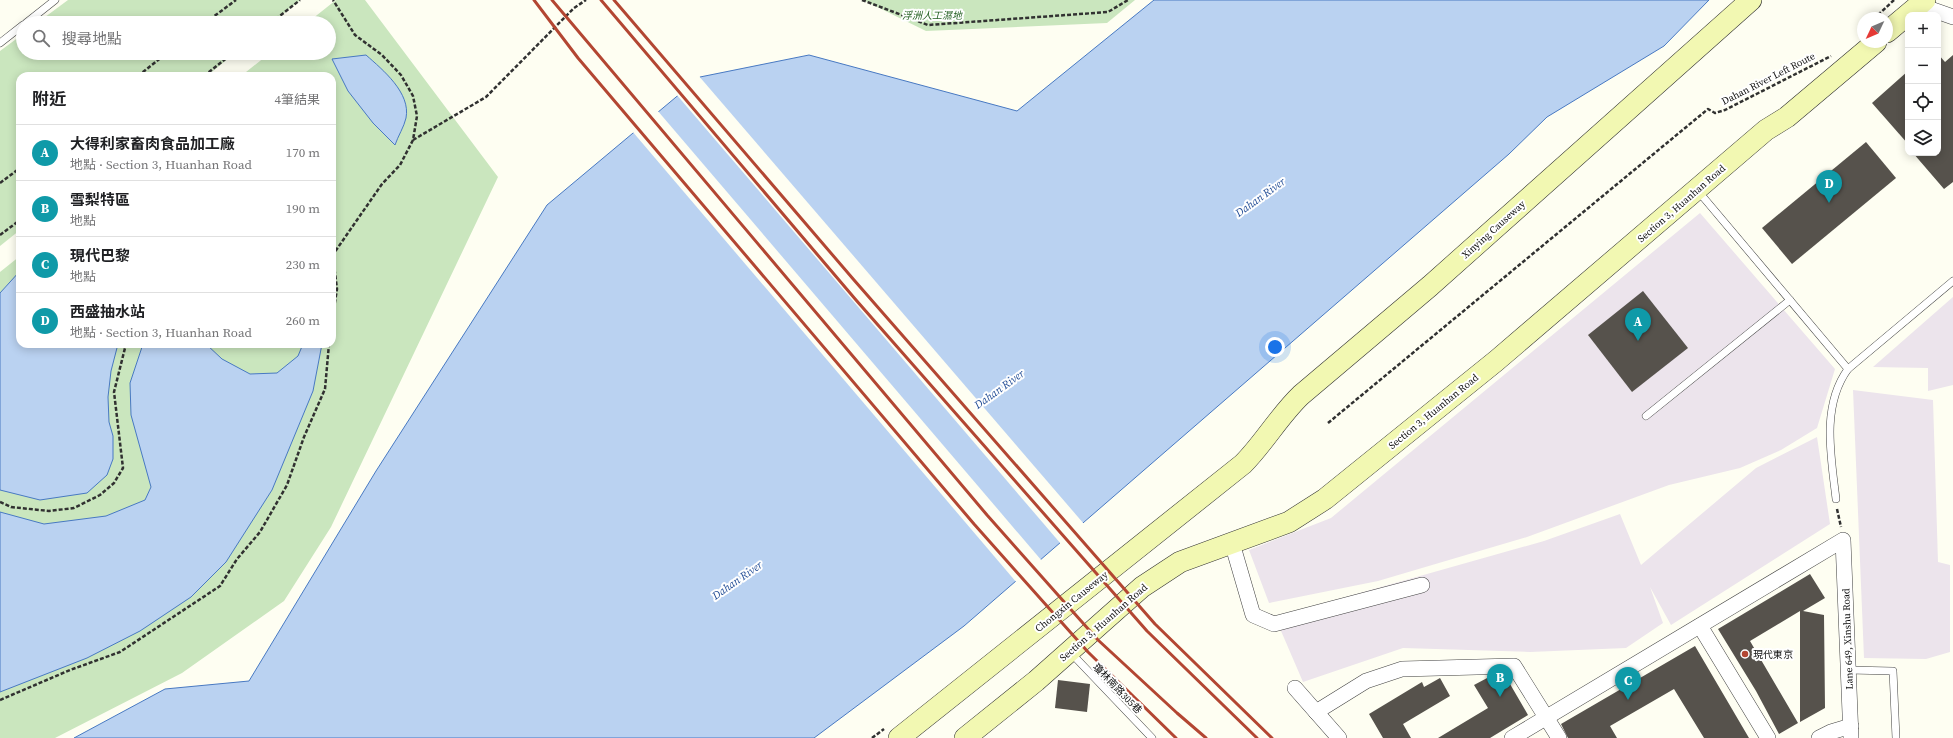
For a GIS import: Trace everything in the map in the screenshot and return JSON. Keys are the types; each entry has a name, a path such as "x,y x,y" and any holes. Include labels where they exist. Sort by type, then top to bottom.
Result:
{"street":[{"name":"Xinying Causeway","path":"1243,464 1254,453 1287,408 1301,395 1430,286 1751,0"},
{"path":"1893,27 1922,3 1953,17"},
{"name":"Section 3, Huanhan Road","path":"965,738 1069,652 1142,587 1180,562 1289,522 1325,499 1496,361 1766,130 1788,117 1869,48"},
{"name":"Chongxin Causeway","path":"899,738 1243,464"},
{"path":"1512,738 1843,540"},
{"name":"Lane 649, Xinshu Road","path":"1843,540 1851,732"},
{"path":"1232,543 1253,615 1274,624 1422,585"},
{"path":"1700,626 1768,738"},
{"path":"1316,712 1366,681 1402,669 1514,666 1559,738"},
{"path":"1295,688 1339,738"},
{"path":"1819,738 1831,732 1851,732"}],"lane":[{"path":"35,16 55,0"},
{"path":"0,43 16,30"},
{"path":"1697,190 1848,369"},
{"path":"1836,498 1829,437 1833,400 1840,380 1848,369 1953,281"},
{"path":"1646,416 1790,300"},
{"name":"瓊林南路305巷","path":"1069,652 1152,738"},
{"path":"1849,670 1893,671 1896,738"}],"path":[{"path":"214,16 236,0"},
{"path":"280,16 300,0"},
{"path":"333,0 355,35 382,55 401,75 414,96 417,116 413,140 400,165 382,184 336,253"},
{"path":"413,140 486,97 574,8 586,0"},
{"path":"862,0 928,25 1108,12 1128,0"},
{"path":"1881,12 1894,0"},
{"name":"Dahan River Left Route","path":"1328,423 1708,109 1715,113 1725,110 1835,54"},
{"path":"143,72 158,60"},
{"path":"209,72 224,60"},
{"path":"0,183 16,171"},
{"path":"0,236 16,223"},
{"path":"336,276 338,289 336,300"},
{"path":"0,502 11,507 50,511 74,508 100,495 114,482 123,468 114,392 125,348"},
{"path":"0,700 70,670 120,652 220,586 237,560 260,532 287,485 304,437 325,389 329,348"},
{"path":"1836,498 1843,540"}],"shaded area":[{"path":"1700,213 1835,369 1817,428 1781,450 1740,468 1669,485 1527,537 1378,581 1269,603 1249,550 1331,518"},
{"path":"1953,297 1953,385 1928,391 1928,368 1873,367"},
{"path":"1853,390 1933,400 1938,562 1950,565 1950,652 1926,659 1864,658"},
{"path":"1817,437 1830,524 1671,625 1650,587 1663,623 1626,648 1530,652 1403,648 1303,682 1275,617 1544,541 1620,514 1641,565 1756,468"}],"green space":[{"path":"68,0 300,0 281,16 46,16"},
{"path":"336,0 365,0 498,177 331,527 284,601 182,673 55,738 0,738 0,272 16,259 16,348 336,348 336,72 246,72 261,60 336,60 336,16 316,16"},
{"name":"浮洲人工濕地","path":"863,0 1135,0 1107,23 926,31"},
{"path":"16,39 16,60 226,60 212,72 16,72 16,233 0,246 0,51"}],"water":[{"name":"Dahan River","path":"1154,0 1709,0 1664,46 1547,117 1509,154 964,626 814,738 74,738 165,689 249,681 376,471 547,205 700,77 809,55 1017,111"},
{"path":"366,55 387,75 400,91 406,109 406,118 395,145 373,123 348,91 332,60 336,60 336,59"},
{"path":"16,275 16,348 117,348 111,371 108,397 109,422 113,436 113,459 107,475 87,493 40,500 0,490 0,293"},
{"path":"142,348 210,348 222,359 250,374 277,373 298,356 301,348 321,348 313,391 272,490 226,562 191,597 140,631 87,658 0,692 0,512 44,524 106,516 145,500 151,487 131,415 130,383"}],"pier":[{"path":"698,75 1084,524 1061,544 676,94"},
{"path":"657,110 1042,561 1017,583 632,131"}],"building":[{"path":"1953,55 1953,182 1944,189 1916,156 1941,156 1941,57 1945,62"},
{"path":"1905,74 1905,141 1872,103"},
{"path":"1866,142 1896,178 1792,264 1762,228"},
{"path":"1643,291 1688,348 1632,392 1588,335"},
{"name":"現代東京","path":"1810,574 1825,598 1803,611 1824,615 1825,708 1800,722 1800,611 1750,641 1798,723 1779,734 1756,691 1718,629"},
{"path":"1695,646 1749,738 1704,738 1674,689 1610,726 1617,738 1568,738 1561,724"},
{"path":"1489,677 1492,682 1500,677 1505,686 1510,684 1528,715 1490,738 1438,738 1488,708 1474,685"},
{"path":"1440,678 1450,696 1403,724 1411,738 1383,738 1369,714 1422,682 1424,687"},
{"path":"1058,680 1090,684 1087,712 1055,708"}],"railway":[{"path":"534,0 578,58 974,524 1088,652 1176,738"},
{"path":"552,0 987,515 1098,640 1206,738"},
{"path":"601,0 856,300 1147,631 1257,738"},
{"path":"614,0 854,280 1155,624 1272,738"}],"place":[{"name":"西盛抽水站","path":"1829,203"},
{"name":"大得利家畜肉食品加工廠","path":"1638,341"},
{"name":"現代東京","path":"1745,654"},
{"name":"雪梨特區","path":"1500,697"},
{"name":"現代巴黎","path":"1628,700"}]}
